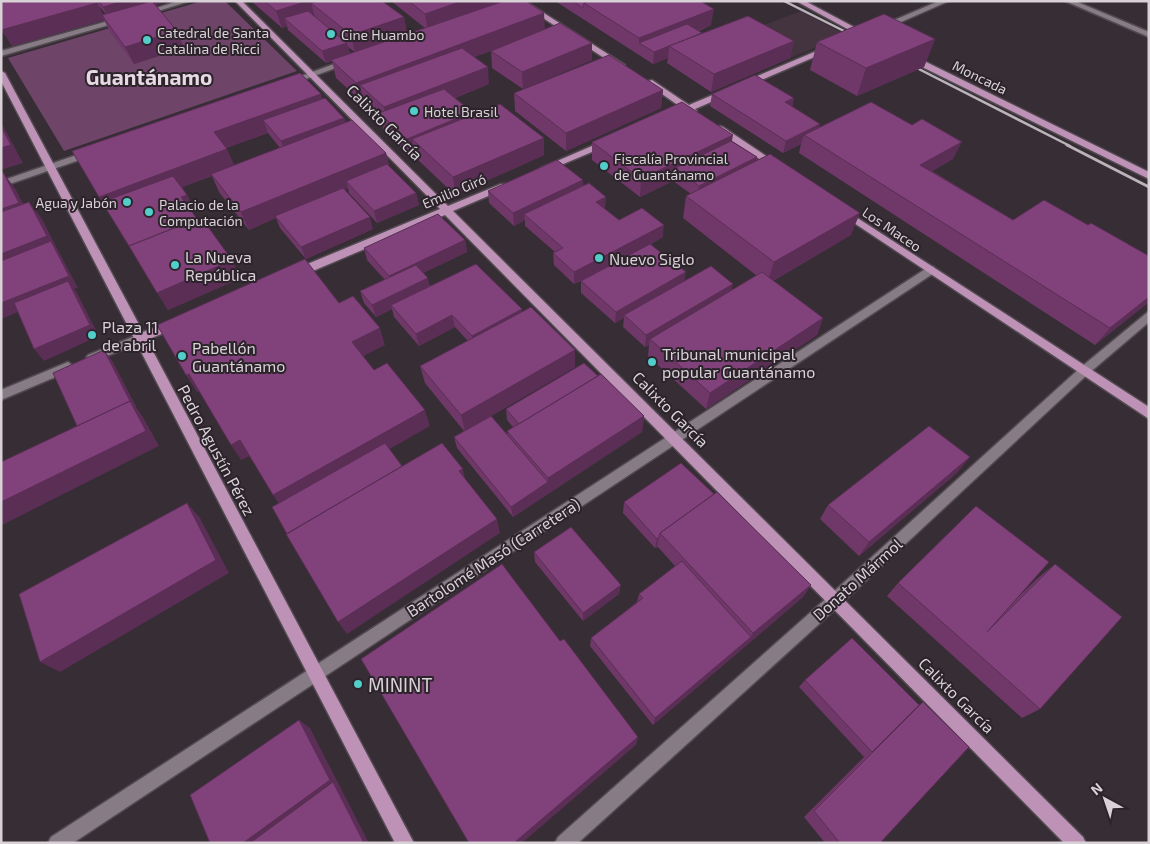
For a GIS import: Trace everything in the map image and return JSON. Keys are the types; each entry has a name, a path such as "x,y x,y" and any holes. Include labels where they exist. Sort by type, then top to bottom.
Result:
{"main road":[{"name":"Calixto García","path":"238,1 1078,843"},
{"path":"799,1 868,36"},
{"path":"521,3 689,108 785,173"},
{"path":"662,119 844,43 868,36"},
{"name":"Moncada","path":"899,52 1149,176"},
{"name":"Pedro Agustín Pérez","path":"1,73 405,843"},
{"path":"536,172 617,138"},
{"name":"Emilio Giró","path":"284,278 509,184"},
{"name":"Los Maceo","path":"833,205 1149,414"},
{"path":"140,338 185,319"}],"street":[{"path":"1,54 187,1"},
{"path":"868,36 946,1"},
{"path":"1068,1 1149,35"},
{"path":"283,84 357,59"},
{"path":"1,184 97,150"},
{"name":"Bartolomé Masó (Carretera)","path":"57,843 930,270"},
{"name":"Donato Mármol","path":"564,843 835,600 1084,371 1149,315"},
{"path":"1,395 140,338"}],"shaded area":[{"path":"202,1 225,1 297,71 64,151 8,58"},
{"path":"801,11 846,35 790,58 745,32"}],"building":[{"path":"1,1 96,1 97,3 1,30"},
{"path":"99,1 123,1 103,7"},
{"path":"152,1 177,31 125,47 102,15"},
{"path":"265,1 308,1 276,11"},
{"path":"318,1 382,1 404,17 351,35 311,3"},
{"path":"409,1 462,1 425,14"},
{"path":"504,1 526,1 544,13 356,83 331,60"},
{"path":"573,1 588,1 584,3 583,8"},
{"path":"588,1 700,1 714,9 639,38 584,3"},
{"path":"308,11 347,43 322,51 284,18"},
{"path":"884,14 935,39 866,68 817,42"},
{"path":"748,16 794,41 714,74 669,46"},
{"path":"560,23 592,43 522,72 491,51"},
{"path":"687,24 702,33 654,52 639,43"},
{"path":"462,48 488,67 384,107 360,85"},
{"path":"609,55 663,90 566,133 514,93"},
{"path":"300,73 321,94 214,132 227,149 99,197 72,151"},
{"path":"755,75 794,98 785,102 820,124 786,141 712,94"},
{"path":"444,89 472,112 407,139 379,113"},
{"path":"325,98 344,118 281,141 263,120"},
{"path":"682,102 733,135 641,179 592,142"},
{"path":"871,102 912,125 922,119 962,142 920,165 1013,220 1044,200 1088,225 1091,223 1149,256 1149,297 1110,328 804,135"},
{"path":"500,104 544,138 453,177 412,139"},
{"path":"352,120 386,153 241,212 211,174"},
{"path":"1,127 11,145 1,148"},
{"path":"731,141 757,157 699,186 675,168"},
{"path":"770,154 860,213 774,262 686,196"},
{"path":"557,160 583,180 513,213 488,191"},
{"path":"387,164 416,193 374,211 346,181"},
{"path":"3,172 19,203 1,209 1,173"},
{"path":"173,176 187,195 181,197 197,219 129,246 102,202"},
{"path":"589,183 606,197 596,202 619,220 642,208 664,225 574,272 553,253 563,248 524,214"},
{"path":"343,188 370,217 301,247 275,216"},
{"path":"29,202 47,236 1,254 1,212"},
{"path":"438,214 465,240 389,276 364,248"},
{"path":"201,217 232,260 157,293 129,246"},
{"path":"51,241 69,276 1,303 1,261"},
{"path":"650,244 686,272 616,312 581,281"},
{"path":"305,259 339,303 353,296 380,328 352,342 374,370 387,363 425,410 273,495 240,440 231,445 189,374 186,375 157,325"},
{"path":"476,264 522,309 472,336 452,315 416,334 391,305"},
{"path":"416,265 428,278 372,305 360,291"},
{"path":"711,266 733,284 646,335 624,315"},
{"path":"762,272 823,318 710,393 650,339"},
{"path":"68,281 90,325 34,349 14,303"},
{"path":"531,307 575,350 461,415 420,366"},
{"path":"104,350 130,401 77,426 53,373"},
{"path":"584,363 598,376 519,424 506,409"},
{"path":"601,374 644,416 548,478 507,431"},
{"path":"130,401 146,431 1,502 1,462"},
{"path":"491,416 548,482 511,507 454,437"},
{"path":"929,426 970,457 869,542 828,505"},
{"path":"385,443 402,466 287,534 272,507"},
{"path":"442,443 463,469 459,471 497,519 338,622 286,534"},
{"path":"681,463 714,494 660,533 657,539 624,502"},
{"path":"717,492 811,585 753,633 660,533"},
{"path":"187,503 216,560 40,662 19,594"},
{"path":"976,506 1049,562 987,632 1055,564 1122,617 1040,709 898,583"},
{"path":"571,527 621,585 583,613 534,552"},
{"path":"682,561 751,637 655,718 591,638 643,598 639,594"},
{"path":"502,564 560,641 564,639 638,737 514,843 469,843 361,659"},
{"path":"852,638 919,705 872,752 805,680"},
{"path":"923,702 969,747 880,843 840,843 814,811"},
{"path":"299,720 330,780 243,843 210,843 190,795"},
{"path":"333,782 364,843 250,843"}],"railway":[{"path":"784,1 856,37"},
{"path":"907,63 1070,146"},
{"path":"1067,145 1149,187"}],"place":[{"name":"Cine Huambo","path":"331,34"},
{"name":"Catedral de Santa Catalina de Ricci","path":"147,40"},
{"name":"Hotel Brasil","path":"414,111"},
{"name":"Fiscalía Provincial de Guantánamo","path":"604,166"},
{"name":"Agua y Jabón","path":"127,202"},
{"name":"Palacio de la Computación","path":"149,212"},
{"name":"Nuevo Siglo","path":"599,258"},
{"name":"La Nueva República","path":"175,265"},
{"name":"Plaza 11 de abril","path":"92,335"},
{"name":"Pabellón Guantánamo","path":"182,356"},
{"name":"Tribunal municipal popular Guantánamo","path":"652,362"},
{"name":"MININT","path":"358,684"}],"district":[{"name":"Guantánamo","path":"149,76"}]}
